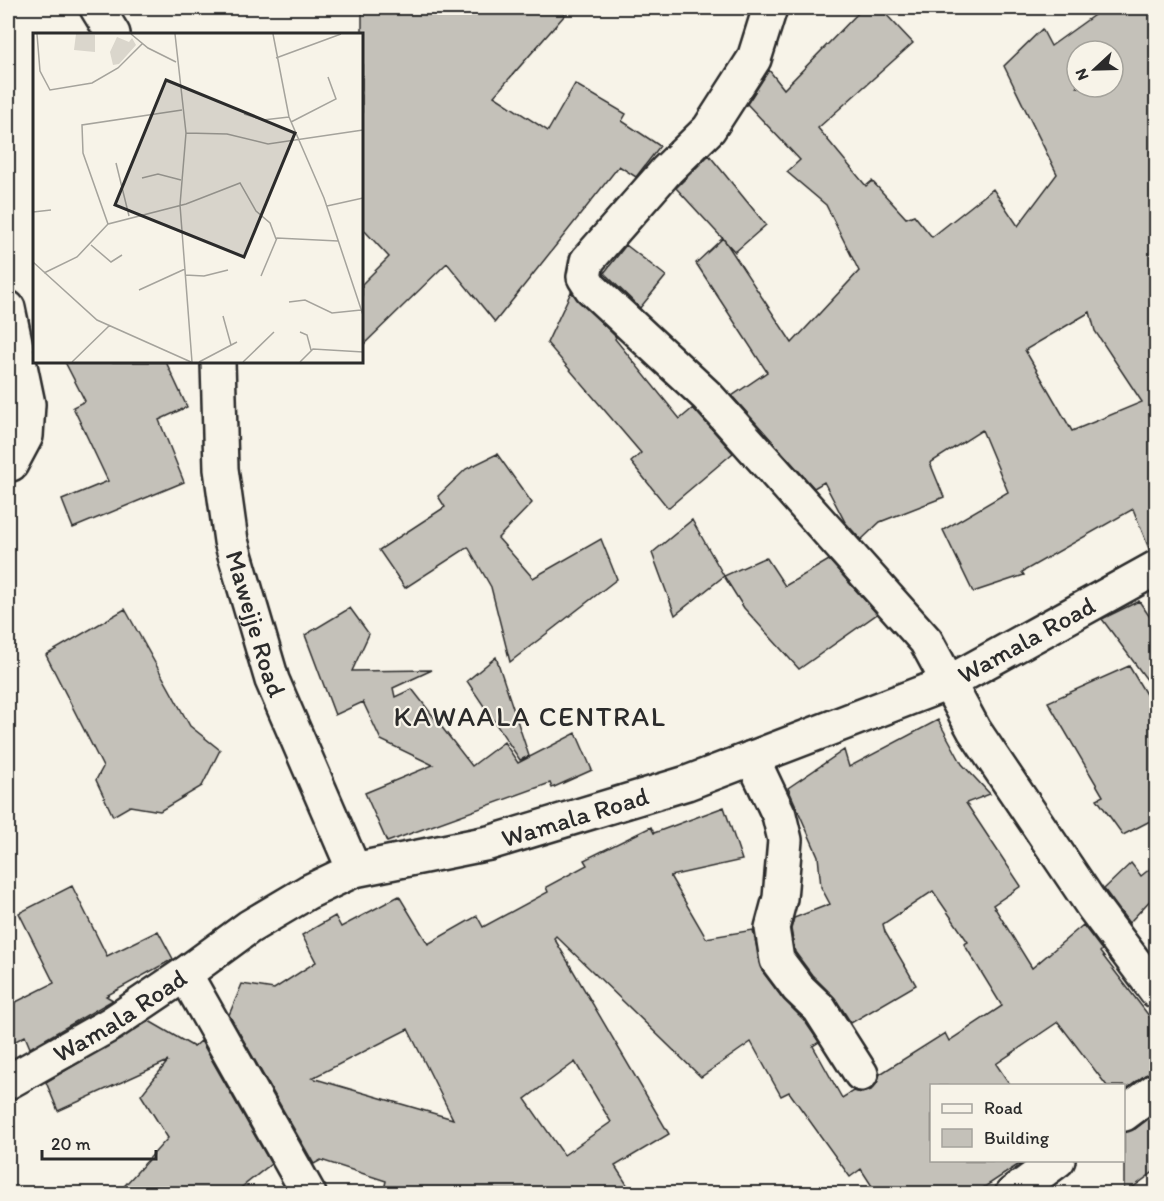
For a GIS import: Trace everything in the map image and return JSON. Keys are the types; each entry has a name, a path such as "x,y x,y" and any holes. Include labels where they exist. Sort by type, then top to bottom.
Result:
{"street":[{"path":"97,8 112,33"},
{"path":"770,8 754,59 710,129 667,170 587,261 584,277 591,288 707,396 926,641 974,730 1087,899 1156,991"},
{"path":"8,308 28,404 26,436 11,464"},
{"name":"Mawejje Road","path":"218,363 221,469 231,540 273,680 354,870"},
{"name":"Wamala Road","path":"8,1082 111,1024 249,927 308,892 354,870 489,843 687,783 948,683 1156,568"},
{"path":"752,758 779,815 785,840 780,898 772,928 777,960 798,988 819,1008 861,1074"},
{"path":"185,974 309,1194"},
{"path":"1125,1113 1156,1090"},
{"path":"1012,1194 1057,1162"}],"building":[{"path":"362,8 571,8 494,96 548,131 575,84 626,114 622,121 660,146 636,177 619,166 495,322 447,263 363,345 363,283 389,257 363,229"},
{"path":"863,8 880,8 913,43 818,128 866,186 872,181 906,218 914,215 932,237 993,189 1018,226 1057,174 1004,66 1042,29 1051,46 1104,8 1156,8 1156,549 1150,551 1133,509 1022,572 1024,575 973,592 943,530 1008,492 982,430 930,463 944,497 880,522 861,540 845,522 824,482 814,488 732,396 767,372 696,263 723,238 792,343 859,271 826,205 787,172 800,160 747,104 769,70 784,89","holes":["1090,312 1095,331 1142,402 1072,431 1025,350"]},
{"path":"709,155 766,225 735,252 676,188"},
{"path":"626,245 666,276 640,308 604,273"},
{"path":"571,292 616,337 615,339 680,419 693,408 733,453 668,508 631,462 641,453 547,343"},
{"path":"66,363 166,363 187,407 159,420 184,482 73,528 62,500 108,481 73,407 85,401"},
{"path":"497,454 532,503 498,538 533,578 601,539 617,579 510,662 491,587 468,547 405,588 379,550 445,507 438,496 466,469"},
{"path":"692,520 724,576 675,615 652,553"},
{"path":"766,557 785,586 829,560 877,614 799,669 744,608 724,576"},
{"path":"1139,601 1156,626 1156,692 1102,619"},
{"path":"350,608 369,634 352,671 432,670 393,688 395,697 412,689 472,766 504,742 518,763 576,733 592,770 552,788 550,783 387,842 365,793 433,765 381,740 363,702 335,715 305,635"},
{"path":"125,609 190,726 220,750 202,786 160,811 130,806 113,816 96,780 103,767 46,655"},
{"path":"496,657 529,756 520,760 467,681"},
{"path":"1129,666 1156,711 1156,818 1123,835 1097,799 1103,796 1048,702"},
{"path":"938,720 962,764 990,794 966,803 1021,886 993,905 1032,968 1083,925 1102,950 1100,952 1156,1025 1156,1072 1145,1075 1125,1090 1125,1084 1105,1084 1058,1022 996,1064 1010,1084 930,1084 930,1162 1022,1162 974,1194 877,1194 861,1169 850,1177 789,1092 781,1096 751,1042 701,1077 556,936 554,938 669,1134 615,1166 633,1194 383,1194 386,1181 321,1160 314,1164 229,1015 242,984 274,989 316,962 302,935 335,916 341,927 399,896 428,944 477,916 483,927 548,892 546,887 587,865 584,860 651,827 654,833 724,807 742,860 670,876 706,938 753,930 762,971 783,999 804,1020 819,1042 813,1046 842,1098 853,1091 862,1093 871,1090 880,1074 945,1033 949,1041 1002,1006 964,944 968,942 933,891 883,924 885,932 916,985 851,1023 835,998 812,975 795,952 791,929 794,918 830,904 821,887 818,856 788,788 844,750 849,767","holes":["408,1029 453,1119 312,1078","575,1062 611,1122 564,1155 525,1099"]},
{"path":"1131,863 1141,876 1156,864 1156,894 1129,923 1104,889"},
{"path":"72,886 107,956 158,931 173,959 106,996 113,1000 30,1048 25,1036 8,1045 8,1006 54,983 19,913"},
{"path":"149,1021 194,1047 201,1041 271,1164 233,1194 117,1194 168,1138 141,1095 168,1061 58,1111 46,1082"},
{"path":"1156,1113 1156,1170 1124,1194 1125,1132 1135,1129"}],"district":[{"name":"KAWAALA CENTRAL","path":"530,716"}]}
